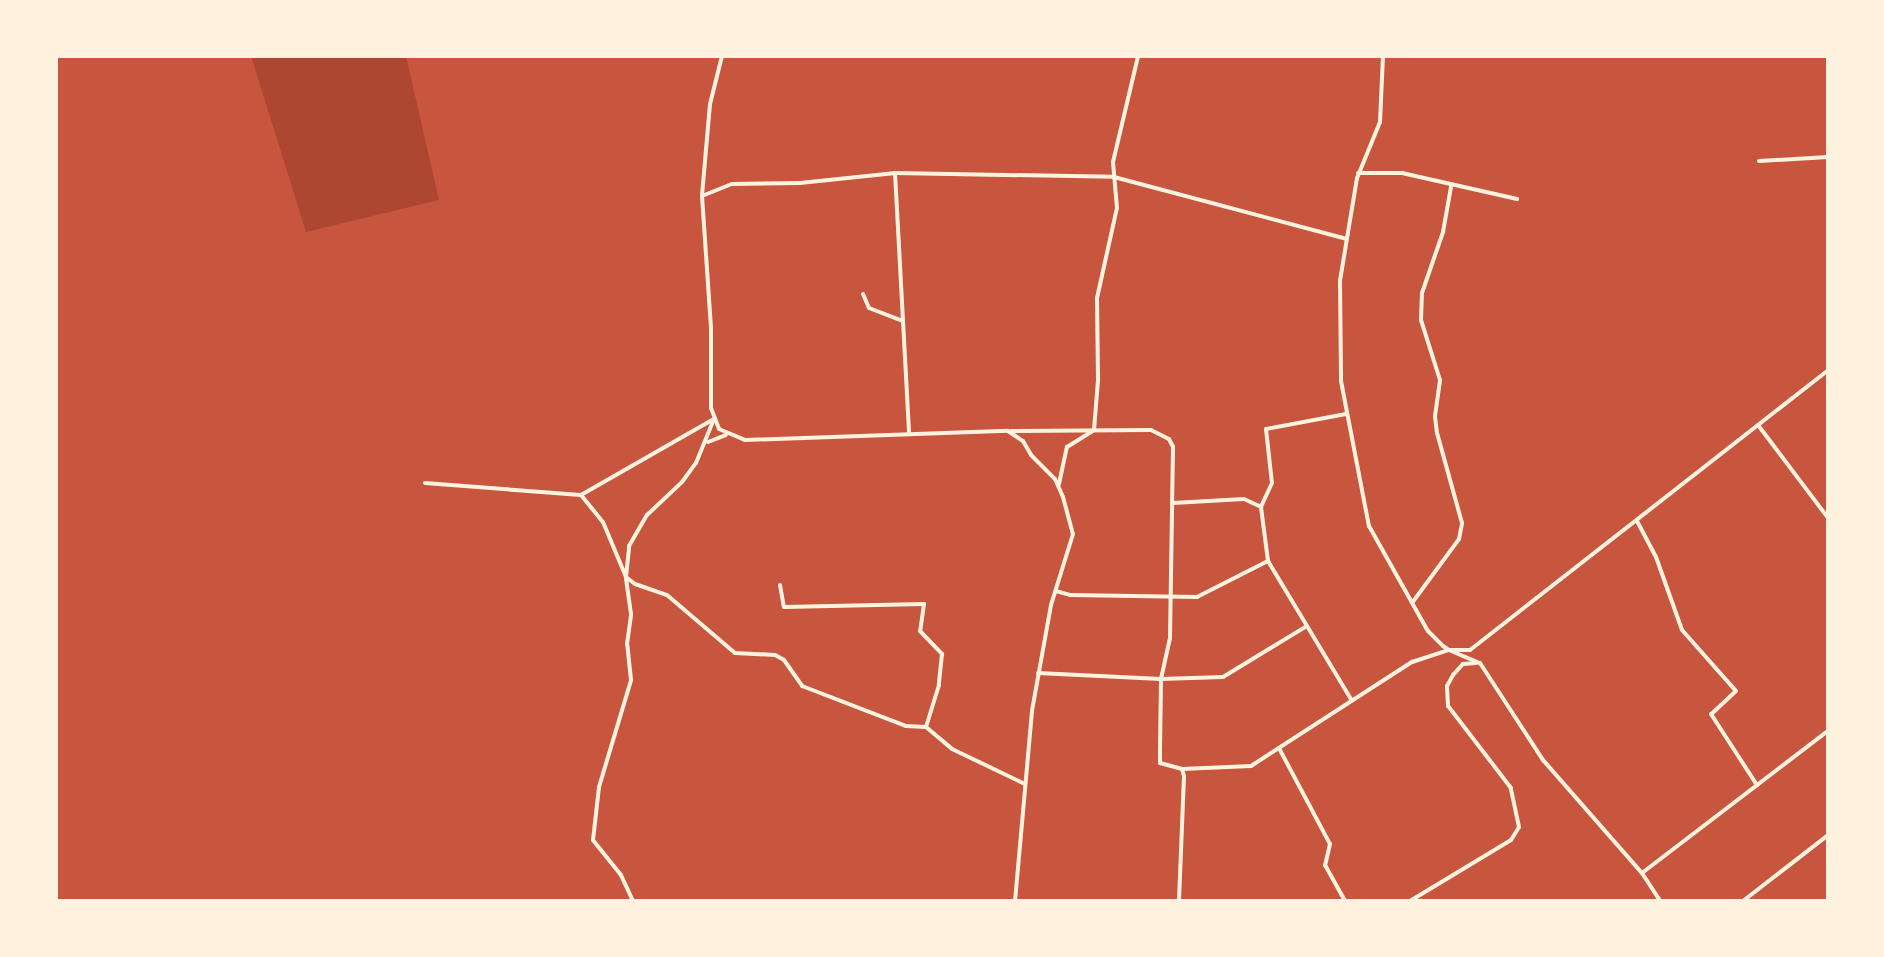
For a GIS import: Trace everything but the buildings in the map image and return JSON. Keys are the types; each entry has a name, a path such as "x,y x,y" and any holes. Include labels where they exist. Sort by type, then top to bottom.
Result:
{"street":[{"path":"633,901 621,875 593,840 593,812 631,680 627,644 631,614 626,577 629,546 636,529 682,482 706,443 714,419 702,196 710,104 722,56"},
{"path":"1094,430 1098,380 1097,298 1117,208 1113,162 1138,56"},
{"path":"1383,56 1380,122 1358,173 1340,281 1339,345 1347,414 1369,526 1428,631 1449,650 1480,663 1543,760 1642,873 1660,901"},
{"path":"1759,161 1828,157"},
{"path":"702,196 732,184 800,183 895,173 1114,177 1347,239"},
{"path":"895,173 909,434"},
{"path":"1358,173 1402,173 1451,187 1517,199"},
{"path":"1412,603 1459,539 1462,523 1437,433 1435,416 1440,380 1421,320 1422,293 1443,232 1451,187"},
{"path":"863,294 869,308 901,318"},
{"path":"714,419 719,429 745,440 1094,430 1151,430 1169,439 1173,447 1170,638 1161,679 1160,763 1182,769 1251,766 1412,662 1449,650 1470,650 1828,370"},
{"path":"1347,414 1266,429 1272,483 1261,507 1268,561 1352,701"},
{"path":"425,483 581,495 714,419"},
{"path":"1758,425 1828,518"},
{"path":"1015,901 1038,673 1056,591 1073,534 1058,475 1067,447 1094,430"},
{"path":"1008,431 1023,441 1059,488"},
{"path":"706,443 728,435"},
{"path":"581,495 603,522 626,577 635,584 667,595 735,653 775,655 784,660 802,686 906,726 926,727 952,749 1025,784"},
{"path":"1172,503 1244,499 1261,507"},
{"path":"1637,521 1656,557 1682,630 1736,691 1711,714 1757,785"},
{"path":"1056,591 1171,599 1197,597 1268,561"},
{"path":"780,585 784,607 924,604 920,631 942,654 939,685 926,727"},
{"path":"1038,673 1161,679 1223,677 1307,626"},
{"path":"1410,901 1511,840 1519,827 1511,788 1473,743 1448,706 1447,686 1453,675 1463,664 1480,663"},
{"path":"1642,873 1828,731"},
{"path":"1280,750 1330,844 1325,865 1345,901"},
{"path":"1179,901 1185,785 1182,769"},
{"path":"1743,901 1828,835"}],"shaded area":[{"path":"251,56 406,56 439,200 306,232"}]}
